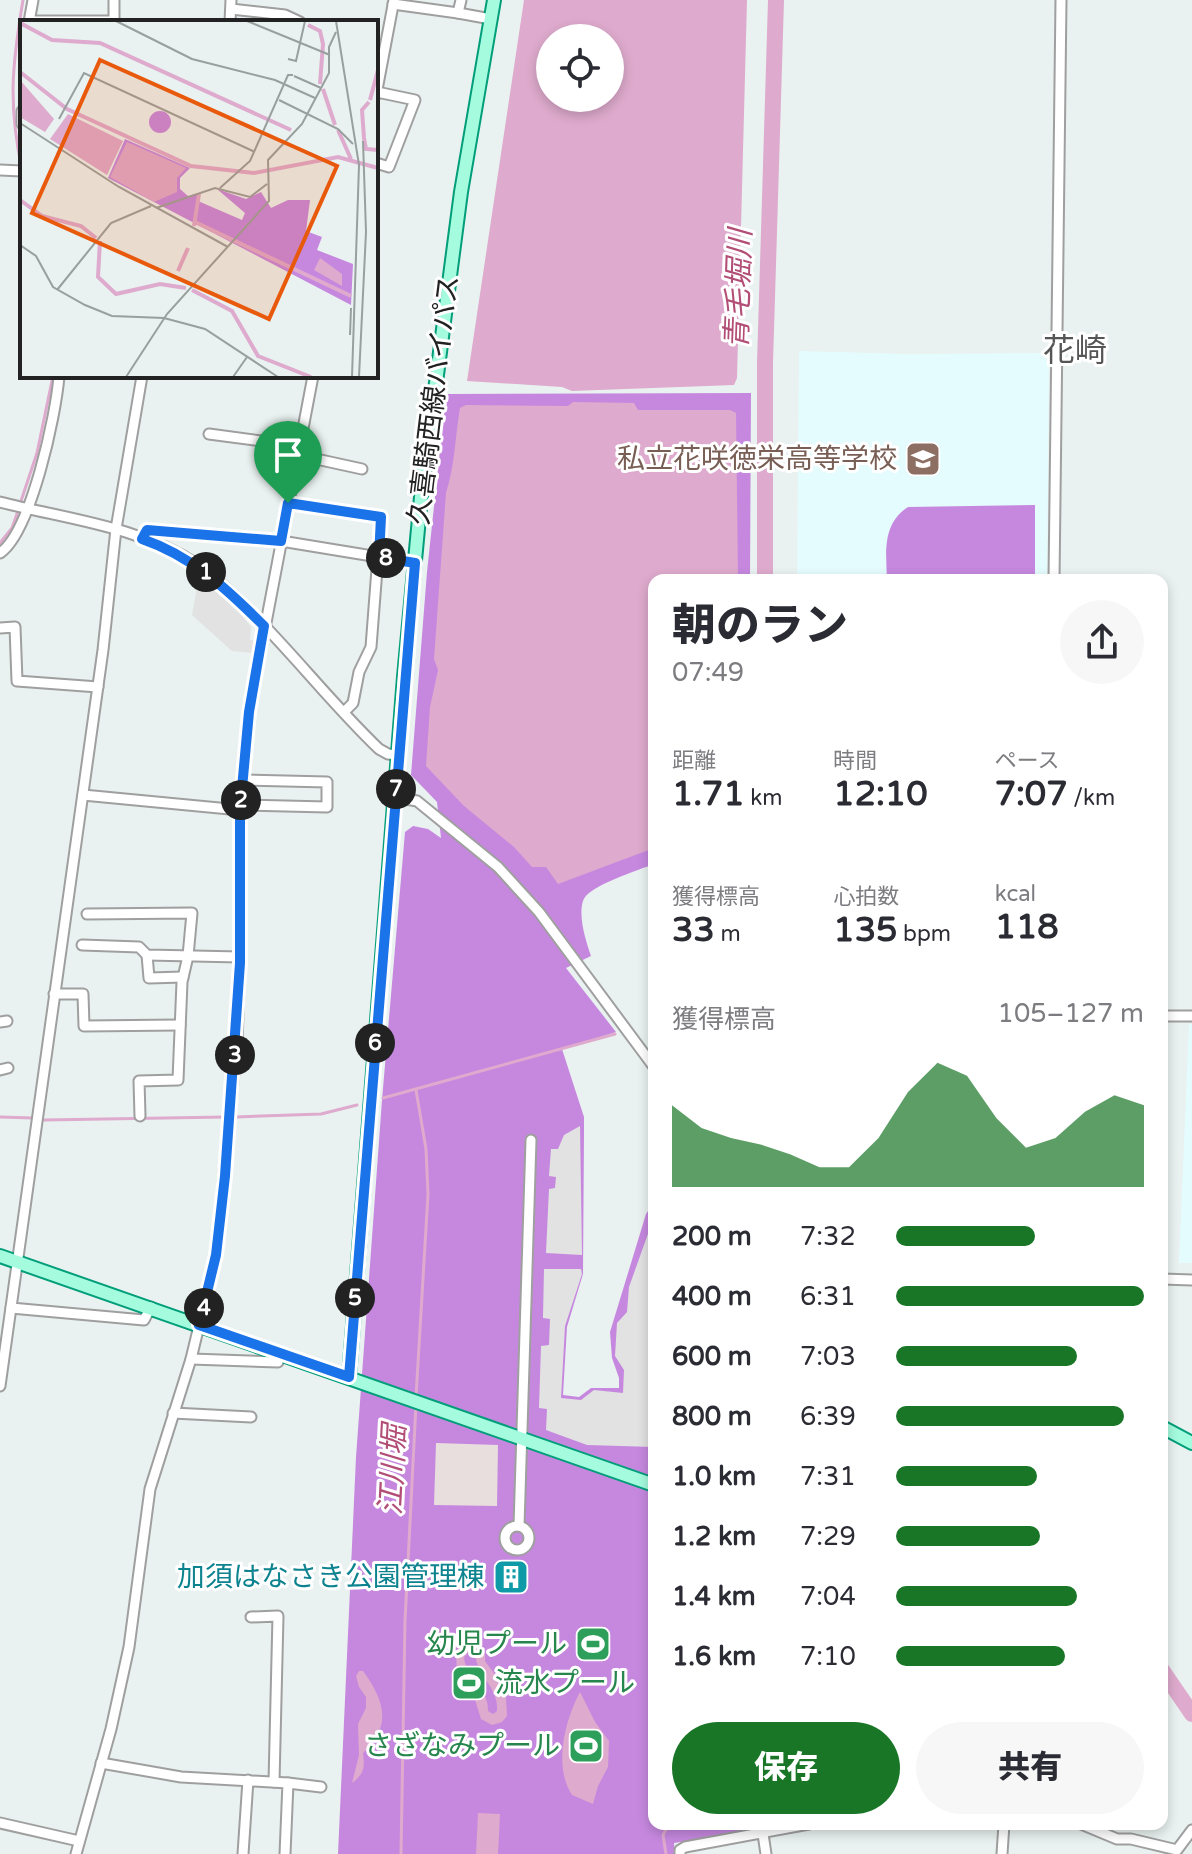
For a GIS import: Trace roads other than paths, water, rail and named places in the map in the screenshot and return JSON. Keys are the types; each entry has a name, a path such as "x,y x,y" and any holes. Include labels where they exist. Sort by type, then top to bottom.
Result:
{"main road":[{"name":"久喜騎西線バイパス","path":"349,1377 415,563 439,345 494,0"},
{"path":"0,1256 648,1483"},
{"path":"1168,1430 1192,1443"}],"street":[{"path":"29,20 33,0"},
{"path":"458,13 461,0"},
{"path":"1054,574 1061,0"},
{"path":"378,73 381,42 394,2 491,19"},
{"path":"231,4 296,20"},
{"path":"378,94 415,100 389,167 378,164"},
{"path":"0,170 20,171"},
{"path":"0,553 16,536 29,509 54,417 59,378"},
{"path":"0,1386 98,687 116,529 142,378"},
{"path":"76,1854 129,1647 146,1506 191,1359 220,1228 237,1041 241,808 249,712 313,378"},
{"path":"209,434 298,450 362,469"},
{"path":"0,502 116,529 161,545 198,565 229,590 379,749 398,755"},
{"path":"288,503 381,517 371,647 359,672 353,703 344,712"},
{"path":"142,539 147,530 281,541 415,563"},
{"path":"0,628 15,627 17,681 98,687"},
{"path":"83,795 241,808 327,807 327,782 243,780"},
{"path":"395,797 417,801 498,867 539,912 648,1059"},
{"path":"87,914 192,913 183,977 178,1080 139,1081 140,1116"},
{"path":"82,945 139,947 147,955 149,978 183,977"},
{"path":"147,955 240,957"},
{"path":"54,994 83,994 84,1026 180,1025"},
{"path":"1168,1016 1192,1016"},
{"path":"519,1526 531,1140"},
{"path":"1168,1279 1192,1280"},
{"path":"11,1308 144,1320 151,1307"},
{"path":"191,1359 278,1362"},
{"path":"173,1413 251,1417"},
{"path":"251,1617 278,1616 274,1782"},
{"path":"101,1763 181,1777 321,1787"},
{"path":"243,1854 248,1780"},
{"path":"285,1854 288,1783"},
{"path":"0,1823 79,1841"},
{"path":"680,1854 685,1847 781,1830"},
{"path":"1002,1854 1004,1830"},
{"path":"1095,1830 1117,1839 1177,1850 1192,1830"},
{"path":"763,1834 766,1854"},
{"path":"1144,1842 1144,1854"}],"water":[{"path":"524,0 747,0 737,378 734,385 572,391 562,387 467,381"},
{"path":"573,402 634,403 638,410 730,410 736,413 738,574 648,574 648,850 558,884 546,867 532,867 514,847 464,806 426,766 430,707 438,670 434,659 446,493 460,408 466,405 568,406"},
{"name":"流水プール","path":"469,1641 481,1646 485,1661 506,1697 507,1716 502,1722 492,1725 481,1719 473,1693 467,1691 457,1672 456,1651","holes":["469,1652 475,1654 495,1696 497,1711 493,1714 488,1711 485,1696 466,1665 464,1657"]},
{"path":"363,1671 376,1692 382,1722 379,1732 363,1753 361,1774 352,1783 359,1755 358,1724 366,1708 366,1697 356,1676"},
{"name":"さざなみプール","path":"580,1692 609,1741 608,1767 593,1804 572,1795 563,1771 566,1729"},
{"path":"478,1813 500,1814 498,1854 476,1854"}],"waterway":[{"path":"20,158 13,85 23,0"},
{"name":"青毛堀川","path":"765,574 765,363 776,0"},
{"path":"21,501 37,453 53,378"},
{"path":"0,543 12,528 18,511"},
{"path":"383,1098 615,1034"},
{"name":"江川堀","path":"416,1090 426,1149 428,1194 416,1397"},
{"path":"236,1117 321,1114 357,1105"},
{"path":"0,1117 33,1118"},
{"path":"44,1120 225,1117"},
{"name":"江川堀","path":"401,1854 405,1621 416,1404"},
{"name":"青毛堀川","path":"1168,1679 1192,1714"},
{"path":"666,1830 663,1835 666,1854"}],"place":[{"name":"私立花咲徳栄高等学校","path":"923,459"},
{"name":"加須はなさき公園管理棟","path":"511,1577"},
{"name":"幼児プール","path":"593,1644"},
{"name":"流水プール","path":"469,1683"},
{"name":"さざなみプール","path":"586,1746"}],"district":[{"name":"花崎","path":"1075,351"}]}
